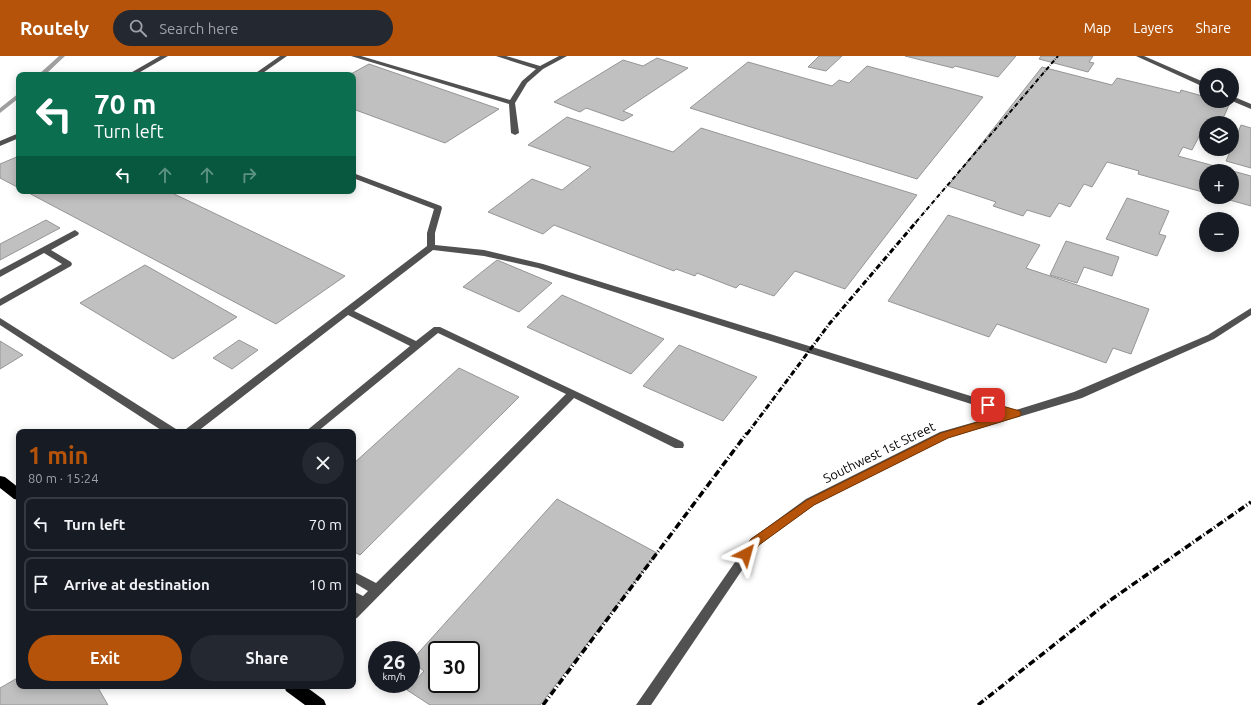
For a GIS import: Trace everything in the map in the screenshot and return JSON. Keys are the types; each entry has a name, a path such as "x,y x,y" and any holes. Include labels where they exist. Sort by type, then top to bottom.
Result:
{"highway":[{"path":"0,481 16,493"},
{"path":"296,689 318,705"}],"street":[{"path":"136,72 165,56"},
{"path":"260,72 284,56"},
{"path":"354,56 512,103"},
{"path":"499,56 541,68"},
{"path":"515,133 512,103 524,82 541,68 564,56"},
{"path":"1139,56 1199,83"},
{"path":"1239,101 1251,107"},
{"path":"0,144 16,136"},
{"path":"356,177 438,208 431,233 431,248"},
{"path":"0,274 75,233"},
{"path":"194,429 431,248 484,253 540,266 1016,414"},
{"path":"0,303 68,264 45,250"},
{"name":"Southwest 1st Street","path":"643,705 755,542 810,502 944,435 1078,395 1211,337 1251,311"},
{"path":"349,312 417,345"},
{"path":"0,321 167,429"},
{"path":"314,429 437,329 679,445"},
{"path":"356,611 573,393"},
{"path":"356,578 377,590"},
{"path":"356,598 364,603"}],"building":[{"path":"819,56 842,56 826,71 808,67"},
{"path":"905,56 1016,56 998,77 955,66 953,68"},
{"path":"1041,56 1093,56 1089,62 1094,63 1088,72 1039,59"},
{"path":"657,58 688,68 623,111 633,115 623,121 586,108 580,112 554,102 623,60 643,66"},
{"path":"748,62 832,86 839,80 849,83 867,66 983,97 917,179 690,108"},
{"path":"369,64 499,109 445,143 356,110 356,72 354,72"},
{"path":"1042,67 1112,85 1117,78 1180,93 1181,90 1199,95 1199,108 1228,108 1224,116 1199,116 1199,136 1192,150 1183,147 1178,156 1207,164 1199,164 1199,191 1138,174 1139,171 1107,162 1092,187 1084,184 1070,207 1059,203 1050,217 1027,210 1023,216 993,206 996,202 948,186"},
{"path":"567,117 673,152 701,128 917,195 845,289 795,271 774,296 740,284 736,288 697,273 695,276 676,269 674,271 554,225 543,234 488,212 532,179 562,190 591,167 528,145"},
{"path":"1241,125 1251,128 1251,168 1226,161 1228,156 1239,156 1239,130"},
{"path":"16,157 16,186 0,178 0,164"},
{"path":"1239,173 1251,176 1251,206 1239,203"},
{"path":"31,194 174,194 345,276 276,324"},
{"path":"1127,198 1169,211 1159,234 1166,236 1157,256 1106,239"},
{"path":"948,215 1040,245 1026,268 1149,309 1131,354 1113,348 1106,363 997,324 989,337 888,301"},
{"path":"46,220 60,228 0,260 0,244"},
{"path":"1066,241 1119,257 1112,276 1084,267 1077,283 1050,275"},
{"path":"497,260 552,283 519,312 463,287"},
{"path":"145,265 237,317 173,359 80,303"},
{"path":"562,295 664,339 631,374 527,327"},
{"path":"239,340 258,350 232,369 213,358"},
{"path":"0,341 23,355 0,369"},
{"path":"679,345 757,377 723,421 643,386"},
{"path":"459,368 519,397 360,555 356,553 356,461"},
{"path":"557,499 657,553 540,705 430,705 412,693 420,693 420,675 424,671 420,668 420,651 428,642 428,693 480,693 480,641 429,641"},
{"path":"16,679 16,689 99,689 108,705 0,705 0,688"}],"waterway":[{"path":"44,72 62,56"},
{"path":"0,111 16,98"}],"railway":[{"path":"916,222 1058,56"},
{"path":"747,434 830,323 917,221"},
{"path":"543,705 747,433"},
{"path":"978,705 1112,599 1251,502"}],"route":[{"path":"746,554 755,542 810,502 944,435 1016,414 988,405"}]}
